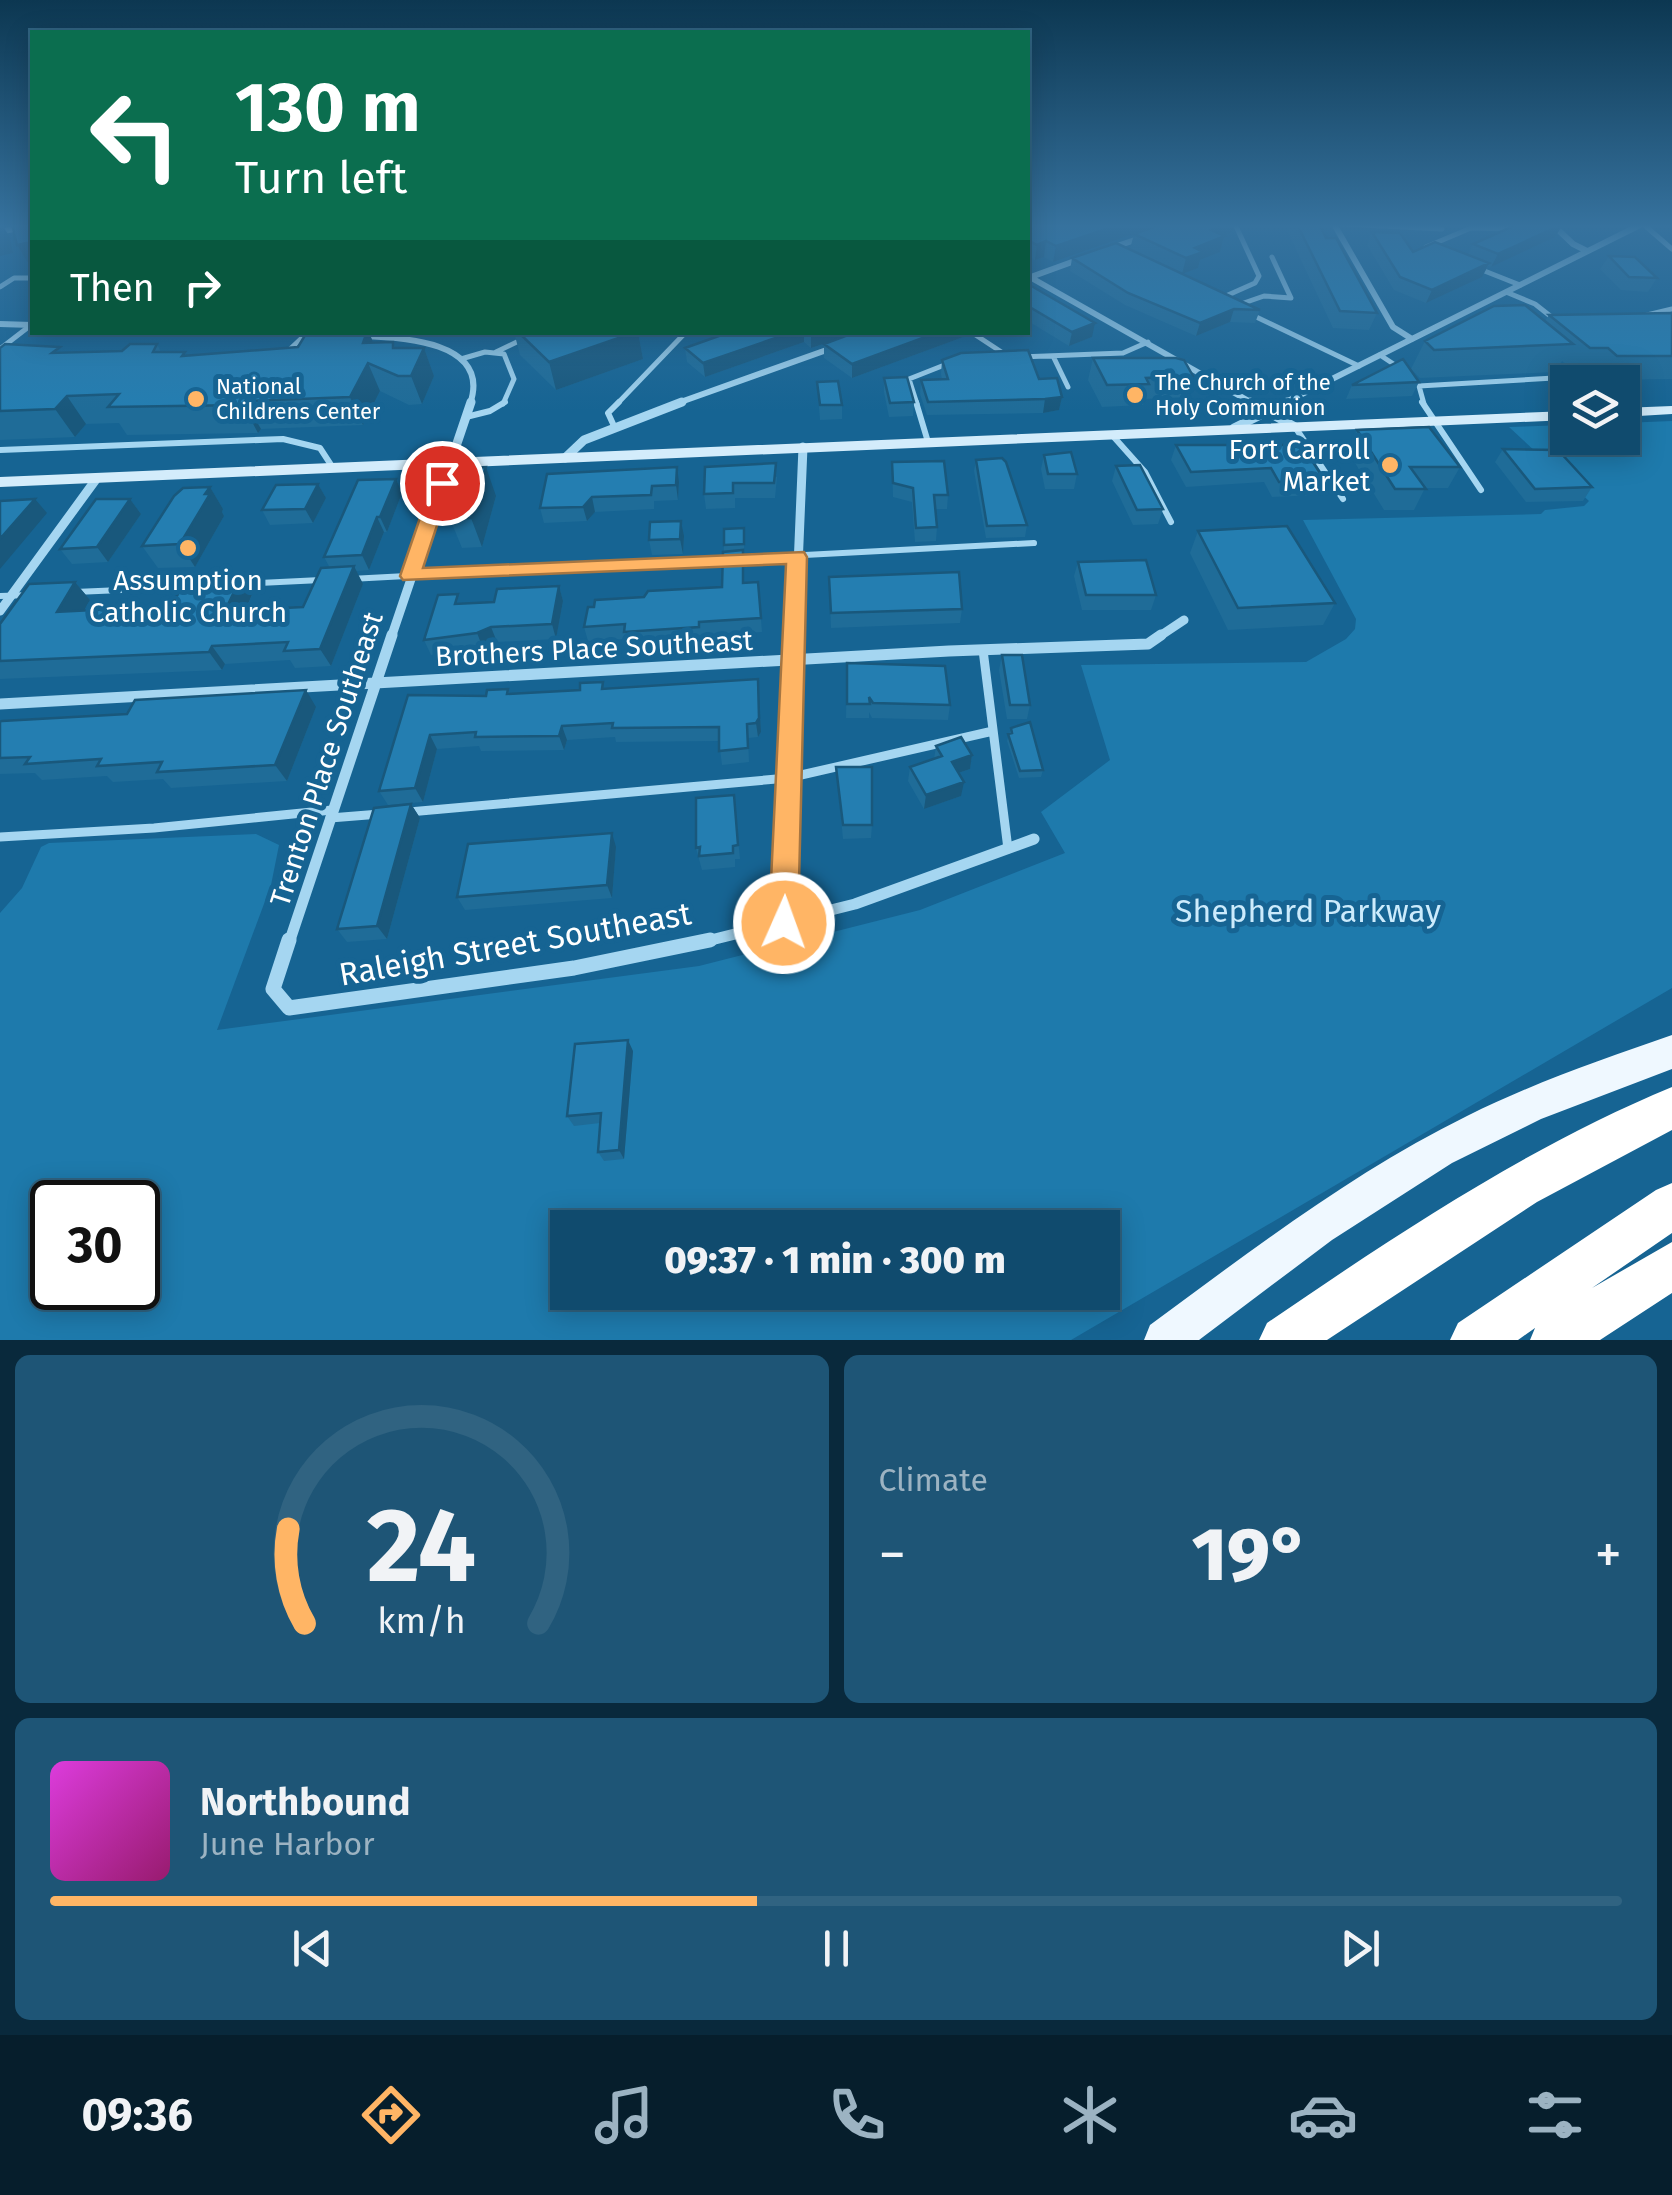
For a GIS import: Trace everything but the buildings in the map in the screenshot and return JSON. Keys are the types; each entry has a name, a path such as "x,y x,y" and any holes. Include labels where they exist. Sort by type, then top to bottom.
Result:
{"highway":[{"path":"1284,1340 1444,1232 1606,1140 1672,1108"},
{"path":"1474,1340 1672,1206"},
{"path":"1555,1340 1672,1266"}],"main road":[{"path":"1640,411 1672,410"},
{"path":"0,482 1550,416"},
{"path":"1165,1340 1339,1212 1432,1155 1559,1093 1672,1052"}],"street":[{"path":"1046,287 1295,427"},
{"path":"1370,287 1393,327 1412,340"},
{"path":"1234,428 1517,287"},
{"path":"0,324 30,325"},
{"path":"343,335 413,338 439,345 462,359 474,385 466,417"},
{"path":"565,458 590,436 614,426 838,346"},
{"name":"Trenton Place Southeast","path":"289,1008 273,988 466,417"},
{"path":"784,923 803,447"},
{"path":"0,611 97,478"},
{"name":"Brothers Place Southeast","path":"0,704 792,659 1148,644 1184,620"},
{"name":"Raleigh Street Southeast","path":"289,1008 394,996 618,958 784,923 915,887 1034,839"}],"lane":[{"path":"1247,287 1219,299 1359,366"},
{"path":"1234,306 1264,296 1291,298 1286,287"},
{"path":"1506,292 1534,304 1556,321"},
{"path":"1476,307 1489,312"},
{"path":"1645,316 1672,309"},
{"path":"1654,314 1663,324"},
{"path":"0,351 30,327"},
{"path":"271,356 290,351 305,335"},
{"path":"614,426 608,413 683,335"},
{"path":"976,335 1010,357"},
{"path":"462,359 496,352 526,338"},
{"path":"994,358 1123,352 1148,342"},
{"path":"0,351 19,354"},
{"path":"466,417 497,408 512,396 516,375 509,358 496,352"},
{"path":"1546,354 1558,365"},
{"path":"1053,356 1068,387"},
{"path":"1380,356 1406,371"},
{"path":"928,442 909,380 962,358"},
{"path":"1481,490 1422,401 1419,386 1550,381"},
{"path":"1295,427 1343,499"},
{"path":"1112,435 1145,472 1171,522"},
{"path":"0,450 283,438 320,448 333,468"},
{"path":"231,584 1034,543"},
{"path":"72,593 211,586"},
{"path":"0,596 52,594"},
{"path":"983,650 1008,850"},
{"path":"401,812 788,778 993,731"},
{"path":"0,837 330,814 383,814"}],"green space":[{"name":"Shepherd Parkway","path":"1672,421 1672,988 1071,1340 0,1340 0,913 22,888 41,847 49,843 256,834 279,845 271,885 217,1030 699,966 920,910 1065,853 1041,812 1110,760 1081,665 1306,662 1346,639 1355,629 1356,619 1303,520 1541,514 1545,510 1584,506 1589,501 1509,427 1550,426 1550,455 1640,455 1640,422"}],"place":[{"name":"The Church of the Holy Communion","path":"1135,395"},
{"name":"National Childrens Center","path":"196,399"},
{"name":"Fort Carroll Market","path":"1390,465"},
{"name":"Assumption Catholic Church","path":"188,548"}],"route":[{"path":"442,483 410,576 797,557 784,923"}]}
